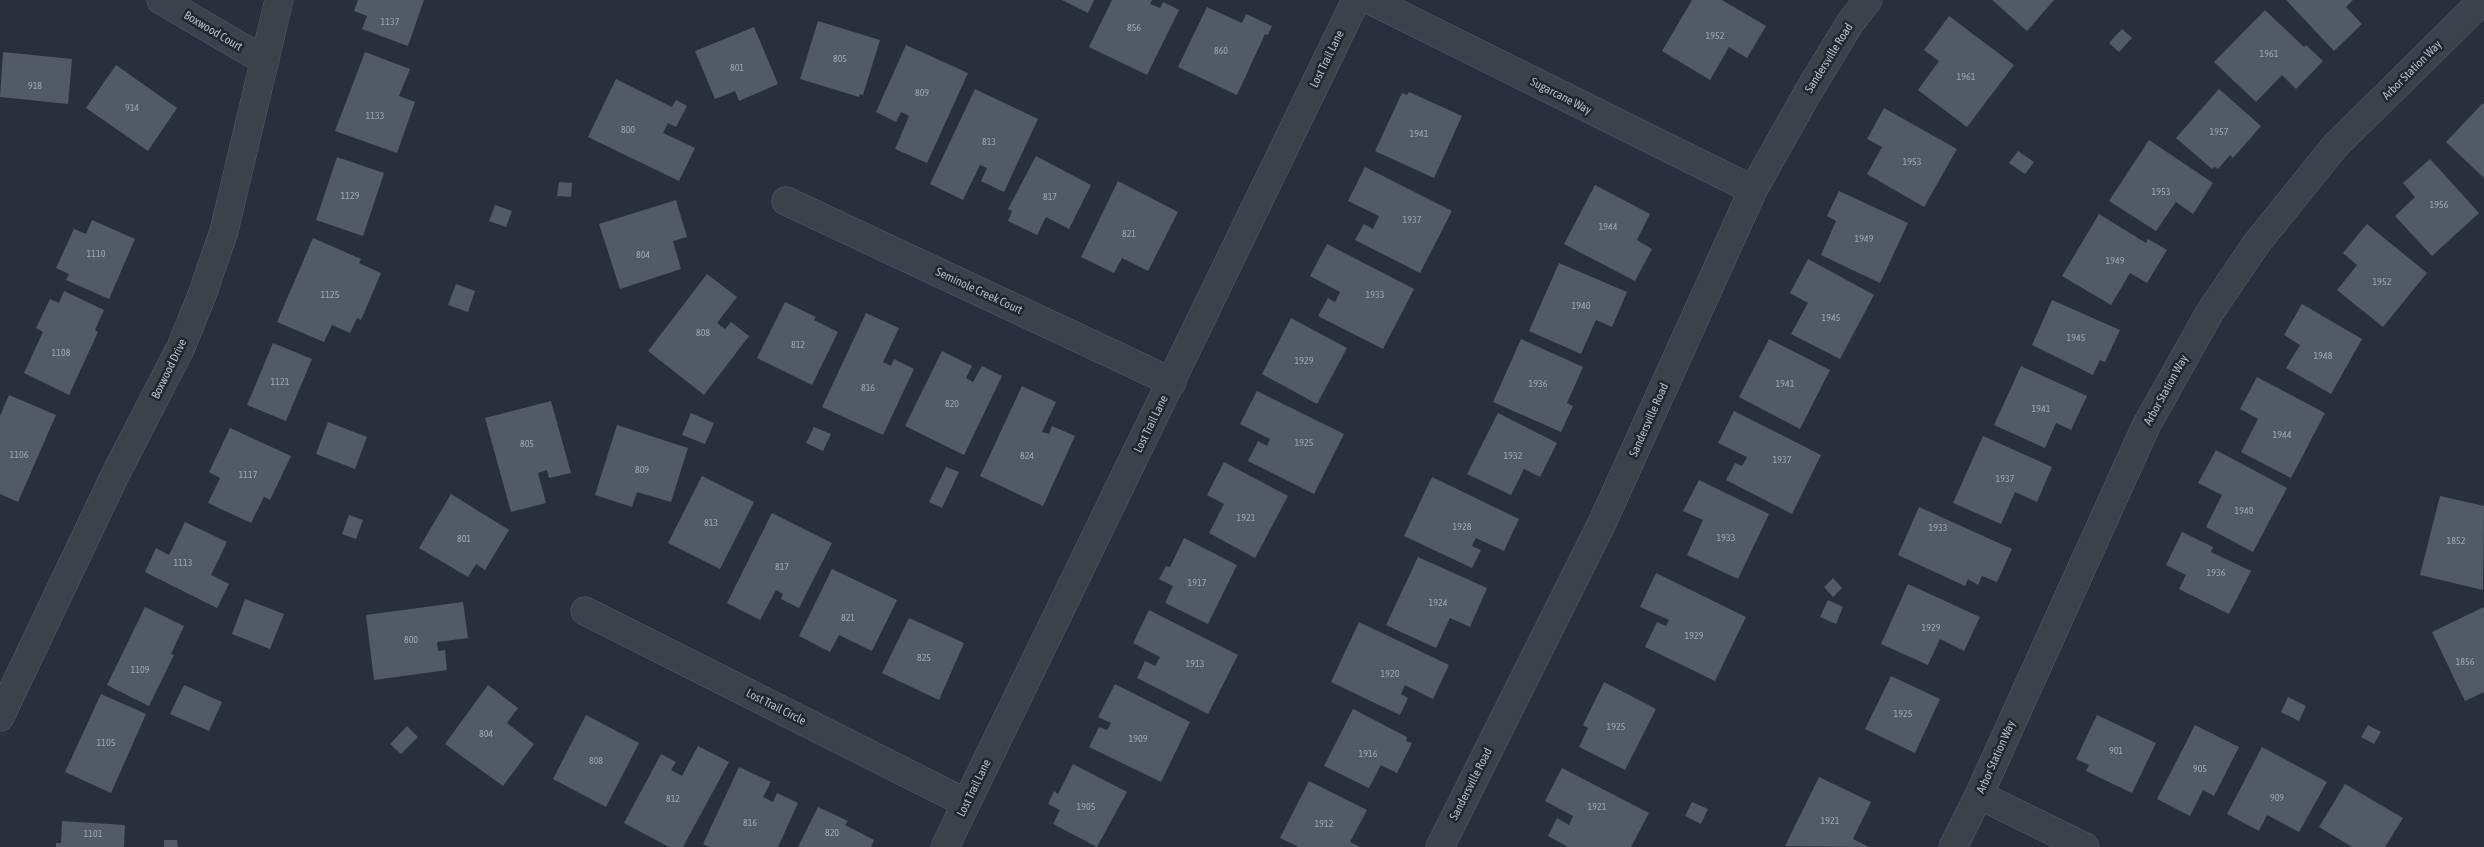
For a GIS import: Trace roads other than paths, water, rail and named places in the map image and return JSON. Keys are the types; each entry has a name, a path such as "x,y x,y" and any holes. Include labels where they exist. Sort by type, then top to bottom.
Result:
{"street":[{"name":"Boxwood Court","path":"161,0 265,61"},
{"name":"Boxwood Drive","path":"0,717 115,475 184,339 224,231 279,0"},
{"name":"Lost Trail Lane","path":"945,847 1356,0"},
{"name":"Sugarcane Way","path":"1370,0 1753,190"},
{"name":"Sandersville Road","path":"1440,847 1602,523 1753,190 1807,94 1850,23 1868,0"},
{"name":"Arbor Station Way","path":"1953,847 1979,795 2146,426 2210,312 2256,244 2334,146 2482,1"},
{"name":"Seminole Creek Court","path":"786,201 1172,382"},
{"name":"Lost Trail Circle","path":"585,611 966,803"},
{"path":"1979,795 2085,847"}]}
